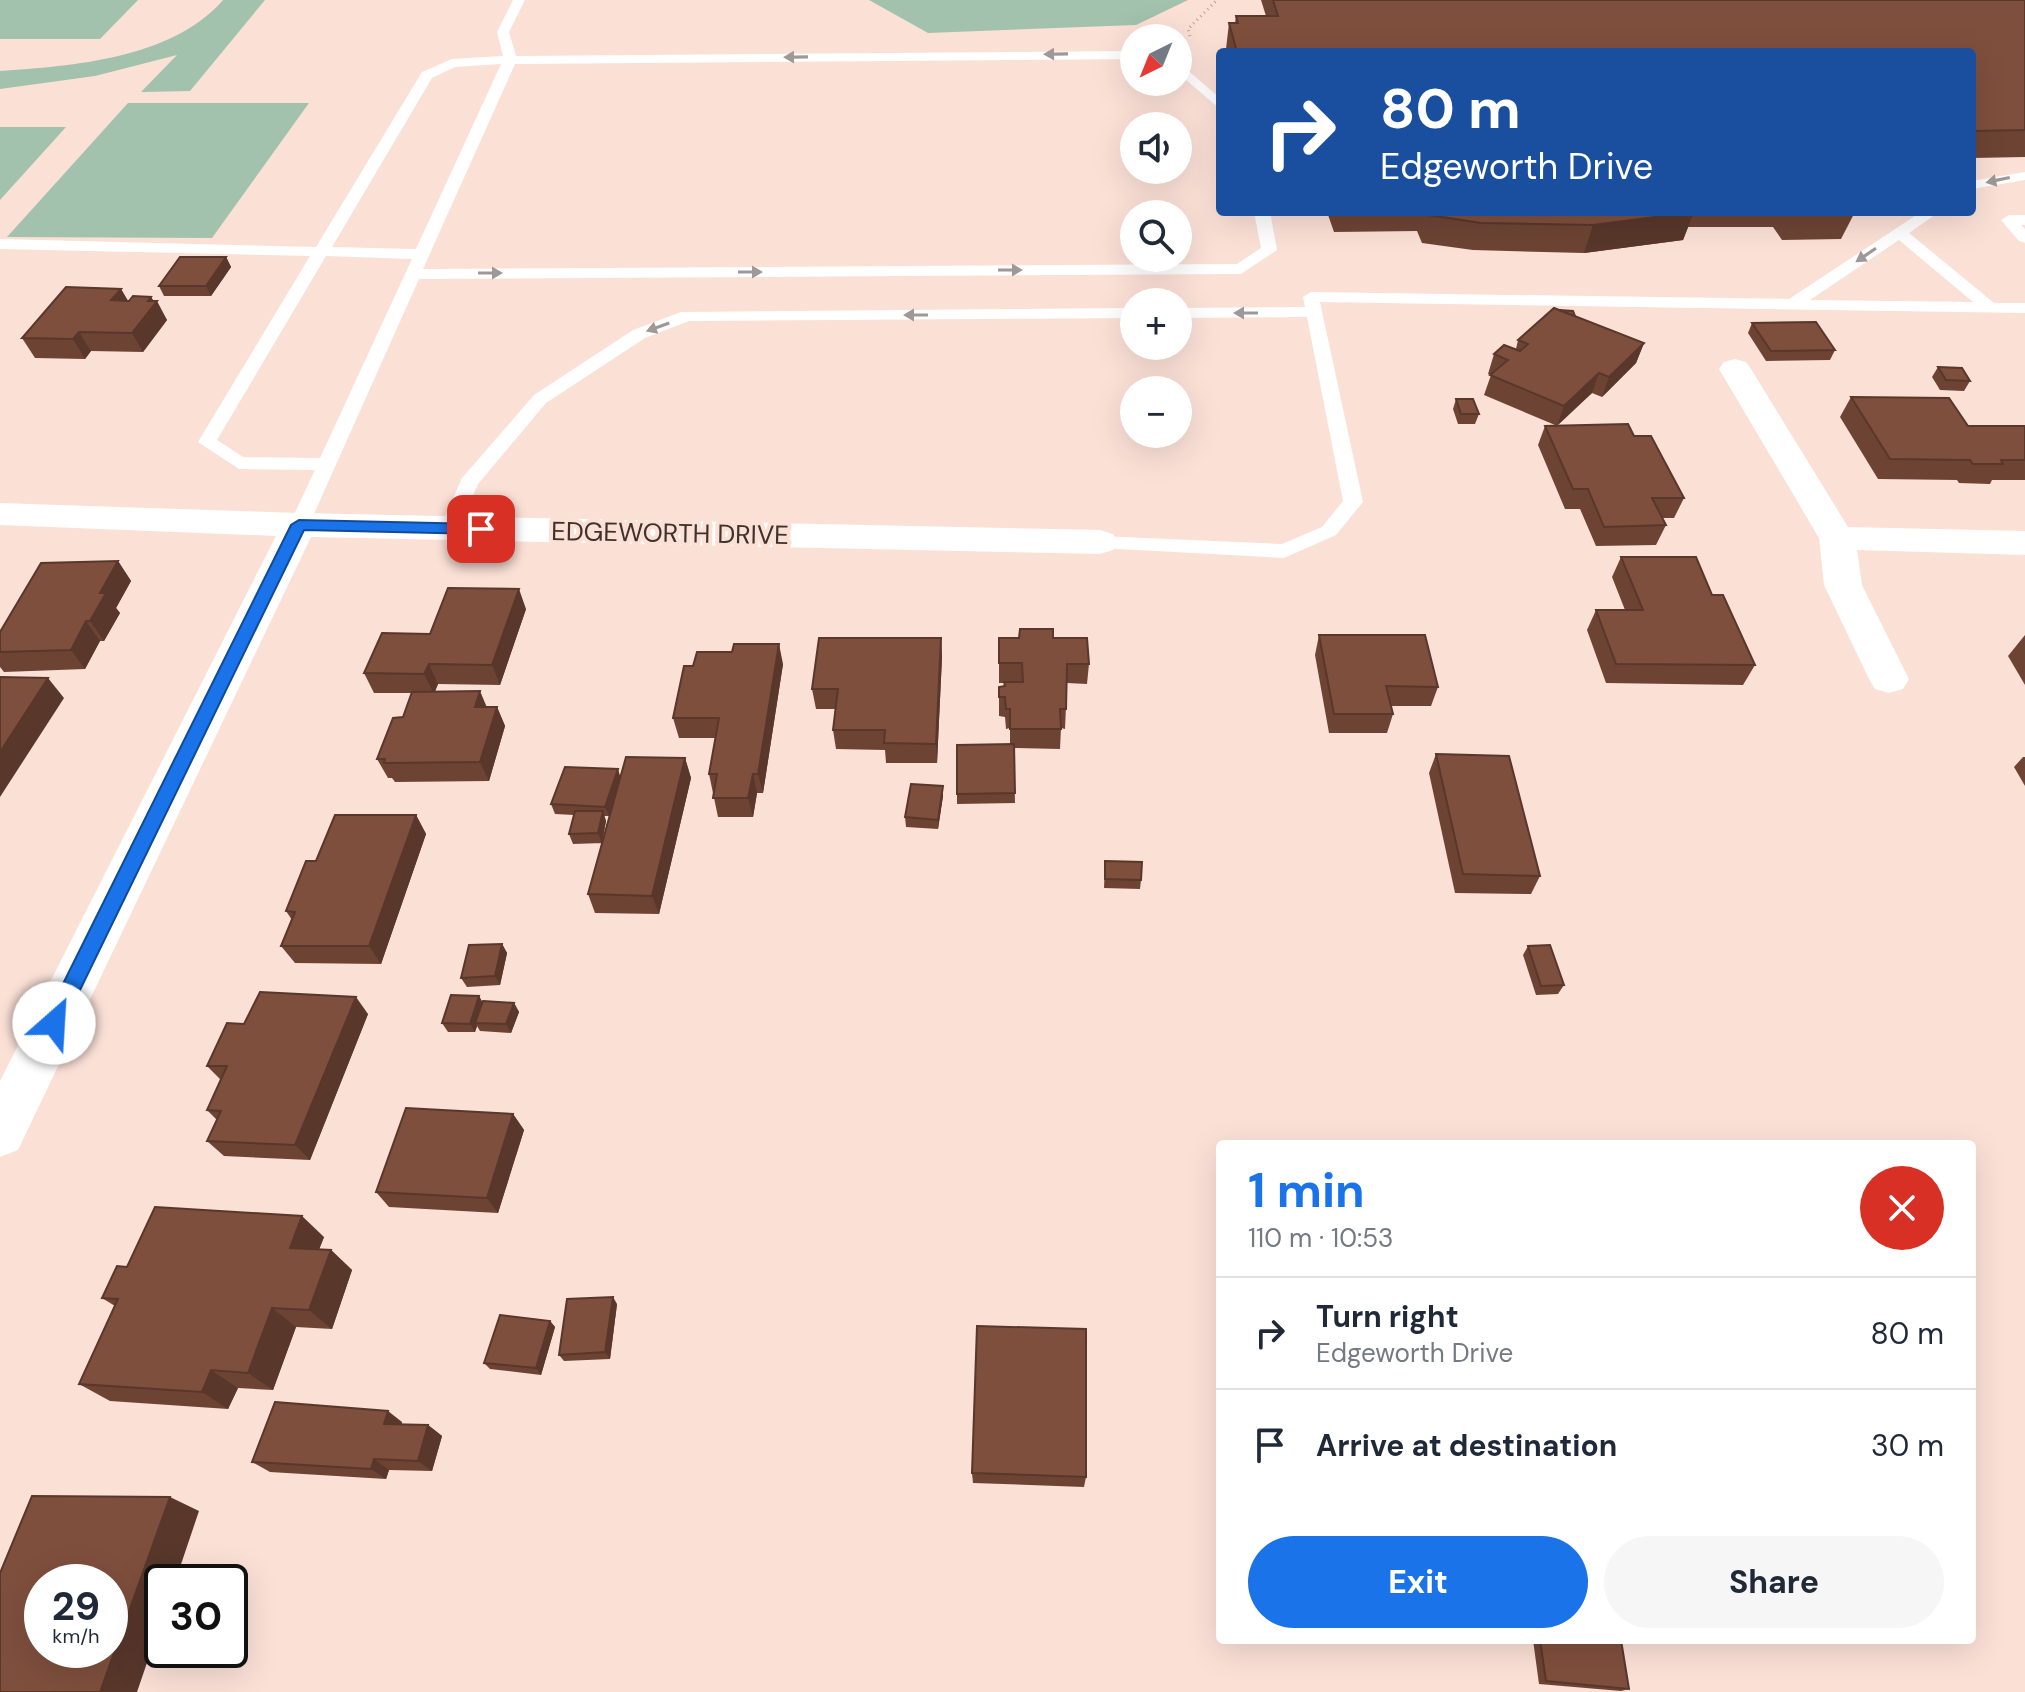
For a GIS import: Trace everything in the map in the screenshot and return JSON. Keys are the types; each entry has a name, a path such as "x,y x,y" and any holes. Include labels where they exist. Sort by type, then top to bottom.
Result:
{"street":[{"path":"1735,369 1837,538 1843,585 1889,679"},
{"name":"EDGEWORTH DRIVE","path":"0,514 299,525 1100,542"},
{"path":"0,1133 299,525"},
{"path":"1837,538 2025,543"}],"lane":[{"path":"299,525 510,60 503,32 519,0"},
{"path":"326,464 239,463 207,442 427,75 452,63 510,60 1120,55"},
{"path":"1192,79 1216,101"},
{"path":"1976,184 2025,176"},
{"path":"412,274 1241,269 1269,250 1263,216"},
{"path":"1795,302 1925,216"},
{"path":"2025,220 2009,220 2025,238"},
{"path":"1899,233 1988,306"},
{"path":"0,244 422,254"},
{"path":"1100,542 1284,551 1329,531 1353,502 1311,297 1795,302 2025,308"},
{"path":"1192,313 1314,312"},
{"path":"450,528 469,482 540,399 639,334 687,316 1120,313"}],"path":[{"path":"1192,25 1217,0"}],"green space":[{"path":"0,0 138,0 100,39 0,39"},
{"path":"223,0 265,0 190,91 141,92 177,55 95,76 0,89 0,71 89,62 149,47 202,20"},
{"path":"869,0 1188,0 1138,24 928,33"},
{"path":"128,103 309,103 212,238 7,237"},
{"path":"0,127 66,127 0,200"}],"building":[{"path":"1273,0 2025,0 2025,130 1976,131 1976,48 1236,48 1229,23 1238,23 1236,16 1278,16"},
{"path":"1436,216 1663,216 1593,225 1481,223"},
{"path":"180,257 226,257 206,286 159,286"},
{"path":"66,287 121,289 111,300 129,301 133,296 151,297 148,301 157,301 132,333 79,332 73,339 22,338"},
{"path":"1554,308 1644,343 1609,377 1599,373 1564,406 1490,375 1508,360 1494,354 1504,345 1520,351 1528,344 1518,340"},
{"path":"1816,322 1835,350 1771,351 1752,323"},
{"path":"1938,367 1962,368 1970,381 1946,380"},
{"path":"1851,397 1949,398 1968,426 2025,426 2025,460 1973,464 1970,460 1890,459"},
{"path":"1456,399 1473,399 1479,414 1461,414"},
{"path":"1628,424 1634,436 1651,436 1684,498 1652,498 1666,525 1604,527 1588,489 1573,489 1545,426"},
{"path":"1621,557 1696,557 1712,595 1723,595 1755,665 1616,664 1596,610 1643,610"},
{"path":"118,561 100,593 106,593 71,650 0,652 0,632 41,563"},
{"path":"448,588 519,589 492,665 429,664 424,674 364,673 382,633 430,634"},
{"path":"1020,629 1053,629 1053,638 1087,638 1089,664 1067,664 1066,709 1060,709 1061,729 1010,729 1010,709 1006,709 1005,697 999,697 999,687 1005,686 1004,682 1023,682 1022,663 999,663 999,638 1019,638"},
{"path":"1319,635 1425,635 1438,687 1386,686 1393,714 1334,714"},
{"path":"819,638 941,638 936,744 884,743 885,730 833,730 838,689 812,689"},
{"path":"734,644 779,644 758,774 753,774 748,798 713,798 717,774 709,774 719,718 673,718 684,666 693,666 697,652 732,652"},
{"path":"0,677 48,678 0,752"},
{"path":"480,691 475,707 497,707 480,762 384,763 385,759 377,759 393,718 403,717 412,692"},
{"path":"1014,744 1015,793 957,794 957,745"},
{"path":"1436,754 1509,756 1540,876 1463,874"},
{"path":"626,757 685,758 652,896 588,894"},
{"path":"565,767 618,769 605,807 551,804"},
{"path":"911,784 943,786 938,820 905,817"},
{"path":"575,811 603,811 598,833 569,834"},
{"path":"335,815 416,815 369,946 281,946 295,912 286,911 306,861 316,861"},
{"path":"1105,861 1142,862 1141,880 1105,879"},
{"path":"502,944 495,976 461,978 469,945"},
{"path":"1550,945 1564,985 1541,986 1528,946"},
{"path":"260,992 356,997 295,1145 207,1141 221,1111 207,1110 227,1066 207,1066 227,1023 244,1024"},
{"path":"451,995 479,996 470,1024 442,1023"},
{"path":"483,1001 514,1003 506,1024 475,1023"},
{"path":"406,1108 513,1114 487,1198 376,1192"},
{"path":"155,1207 302,1216 290,1248 331,1250 309,1310 272,1308 248,1373 211,1370 202,1392 79,1384 118,1299 102,1298 117,1266 127,1267"},
{"path":"613,1297 605,1352 559,1355 567,1299"},
{"path":"500,1315 550,1321 536,1368 484,1363"},
{"path":"977,1326 1086,1329 1086,1477 972,1473"},
{"path":"275,1402 388,1411 384,1424 428,1425 418,1461 374,1459 371,1469 252,1462"},
{"path":"32,1496 170,1497 128,1614 128,1564 24,1564 24,1668 109,1668 100,1692 0,1692 0,1573"},
{"path":"1541,1644 1622,1644 1629,1689 1546,1681"}],"route":[{"path":"54,1023 299,525 481,529"}]}
